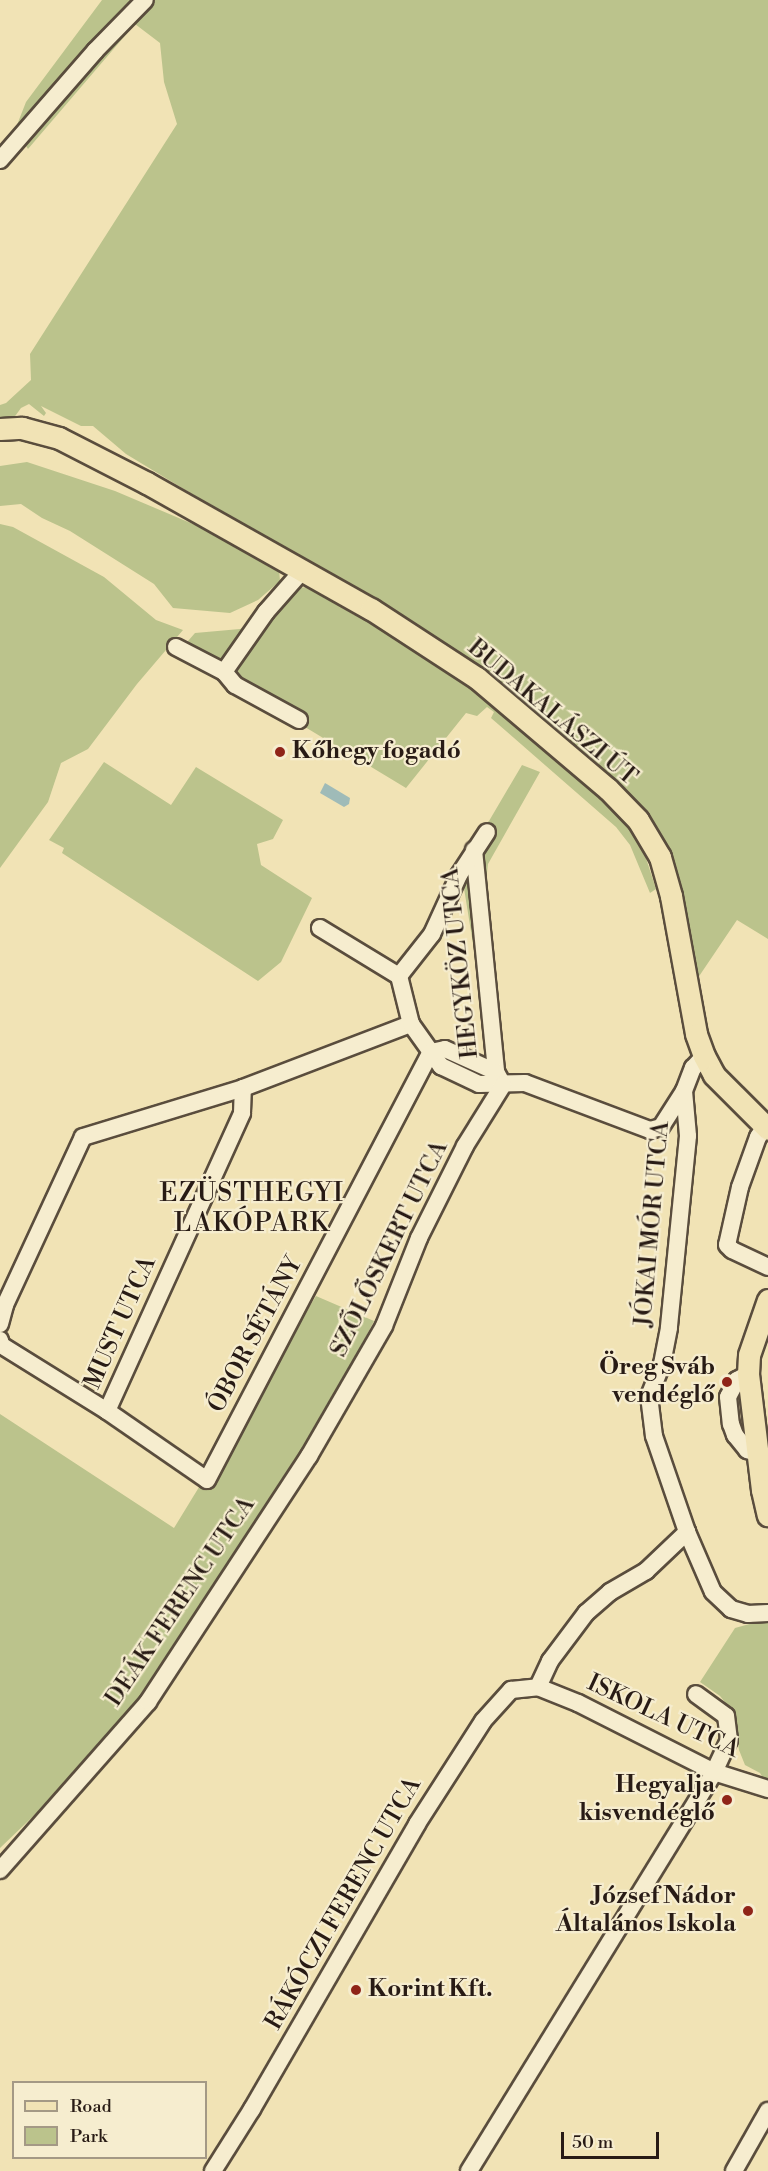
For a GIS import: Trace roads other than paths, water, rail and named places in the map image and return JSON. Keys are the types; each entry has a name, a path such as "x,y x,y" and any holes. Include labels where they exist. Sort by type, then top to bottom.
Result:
{"main road":[{"name":"BUDAKALÁSZI ÚT","path":"0,429 22,428 59,438 147,483 371,609 477,678 601,783 638,820 660,857 671,896 689,996 704,1056 714,1075 766,1127"},
{"path":"768,1300 749,1355 748,1374 760,1444 768,1515"}],"street":[{"path":"0,160 95,51 145,0"},
{"path":"224,672 266,612 302,571"},
{"path":"176,647 224,672 235,685 298,720"},
{"path":"399,976 432,934 459,875 487,832"},
{"name":"HEGYKÖZ UTCA","path":"474,850 499,1078"},
{"path":"320,928 399,976 411,1024 431,1052 445,1049 499,1078 525,1083 650,1130 662,1126 684,1091 693,1068 704,1056"},
{"path":"0,1324 5,1305 83,1137 243,1088 411,1024"},
{"name":"ÓBOR SÉTÁNY","path":"107,1411 207,1480 431,1052"},
{"name":"SZŐLŐSKERT UTCA","path":"283,1496 384,1326 419,1238 499,1078"},
{"name":"MUST UTCA","path":"107,1411 242,1113 243,1088"},
{"name":"JÓKAI MÓR UTCA","path":"684,1091 688,1137 669,1328 662,1364 649,1396 654,1436 687,1532 719,1599 731,1609 748,1614 768,1613"},
{"path":"766,1127 758,1137 740,1187 727,1245 732,1250 768,1268"},
{"path":"0,1340 1,1345 107,1411"},
{"name":"DEÁK FERENC UTCA","path":"0,1870 148,1702 283,1496"},
{"path":"538,1687 550,1661 586,1613 610,1592 646,1571 687,1532"},
{"name":"ISKOLA UTCA","path":"538,1687 578,1703 714,1772 768,1789"},
{"name":"RÁKÓCZI FERENC UTCA","path":"213,2171 252,2109 417,1824 483,1721 511,1690 538,1687"},
{"path":"469,2171 714,1772 729,1740 726,1716 696,1694"},
{"path":"734,2171 768,2111"}],"water":[{"path":"325,783 350,798 349,804 344,807 320,793"}],"place":[{"name":"Kőhegy fogadó","path":"280,752"},
{"name":"Öreg Sváb vendéglő","path":"727,1382"},
{"name":"Hegyalja kisvendéglő","path":"727,1800"},
{"name":"József Nádor Általános Iskola","path":"748,1911"},
{"name":"Korint Kft.","path":"356,1990"}],"district":[{"name":"EZÜSTHEGYI LAKÓPARK","path":"252,1209"}]}
